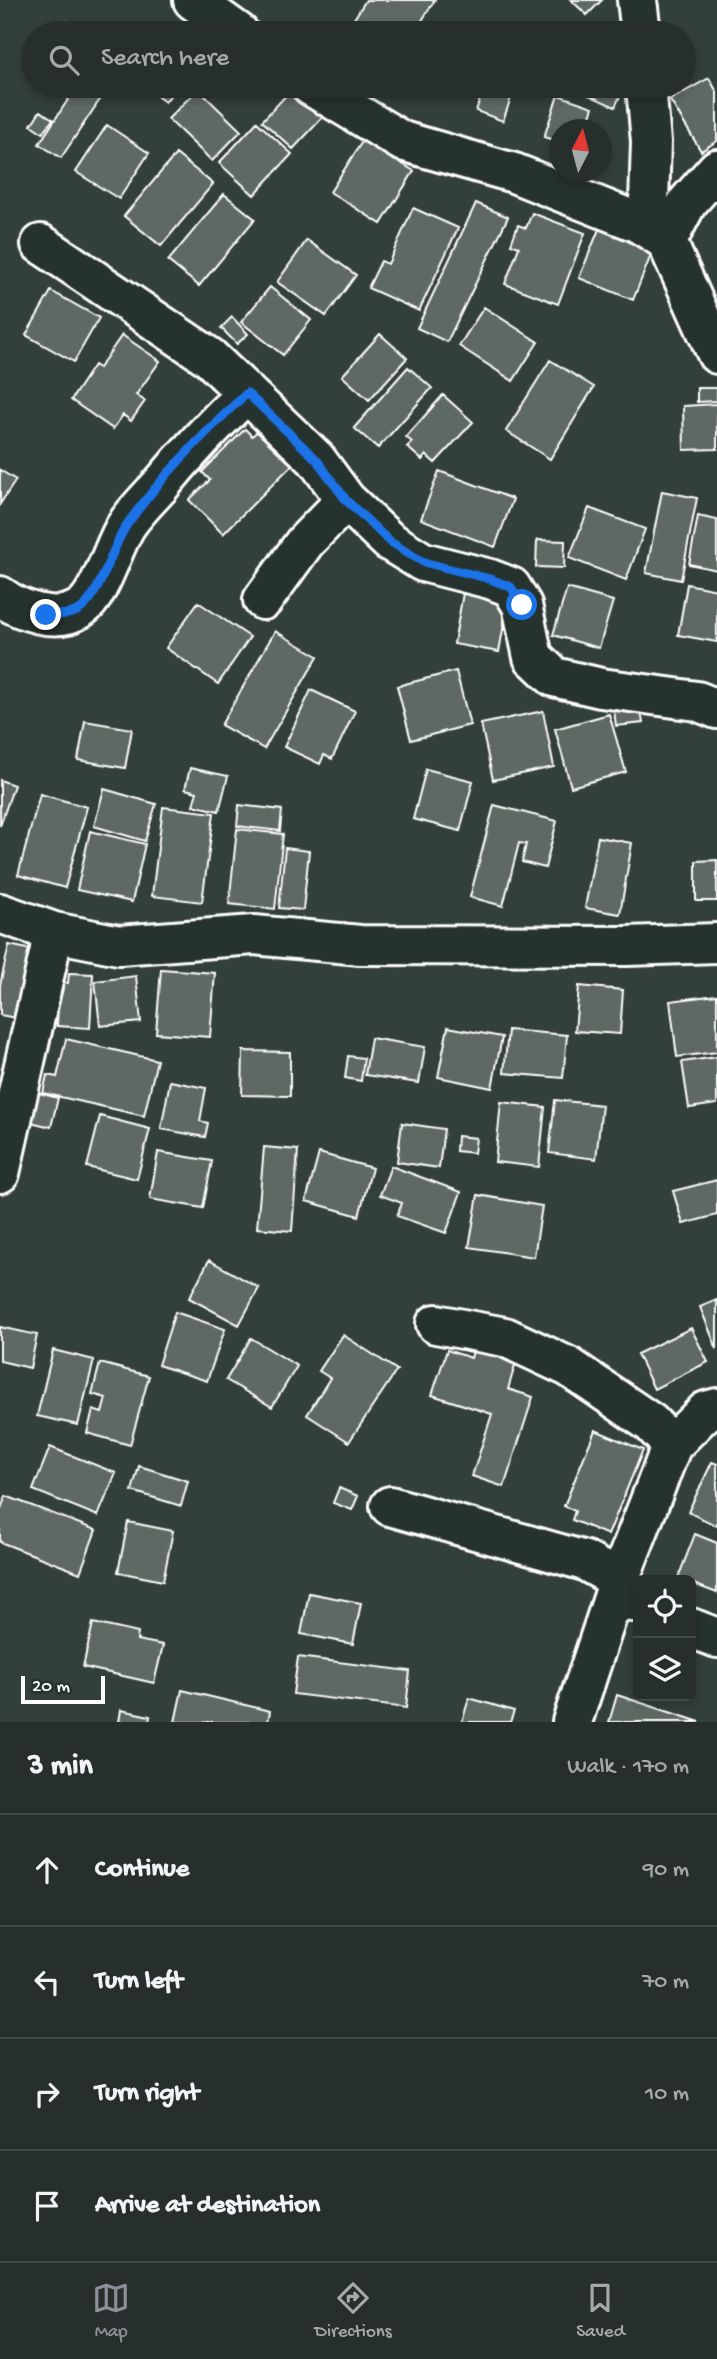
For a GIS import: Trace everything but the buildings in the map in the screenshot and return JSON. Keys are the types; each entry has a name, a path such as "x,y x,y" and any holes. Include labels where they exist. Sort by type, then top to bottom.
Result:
{"street":[{"path":"193,0 222,21"},
{"path":"637,0 640,21"},
{"path":"331,98 402,141 514,173 637,222 667,240"},
{"path":"647,98 652,142 649,202 717,354"},
{"path":"667,240 687,203 717,169"},
{"path":"41,244 209,357 316,459 346,500 389,541 423,562 511,587 522,605 533,657 554,677 601,688 697,701 717,709"},
{"path":"0,596 10,604 46,615 66,615 82,608 94,593 127,525 205,432 247,393"},
{"path":"263,600 305,542 346,500"},
{"path":"0,913 54,932 119,945 254,936 360,945 626,946 717,943"},
{"path":"0,1173 54,932"},
{"path":"436,1324 505,1337 569,1367 651,1423 673,1445"},
{"path":"572,1722 629,1593 673,1445 706,1411 717,1408"},
{"path":"390,1506 585,1561 629,1593"},
{"path":"696,1630 717,1638"}],"route":[{"path":"46,615 66,615 82,608 94,593 127,525 205,432 247,393 316,459 346,500 389,541 423,562 511,587 522,605"}]}
